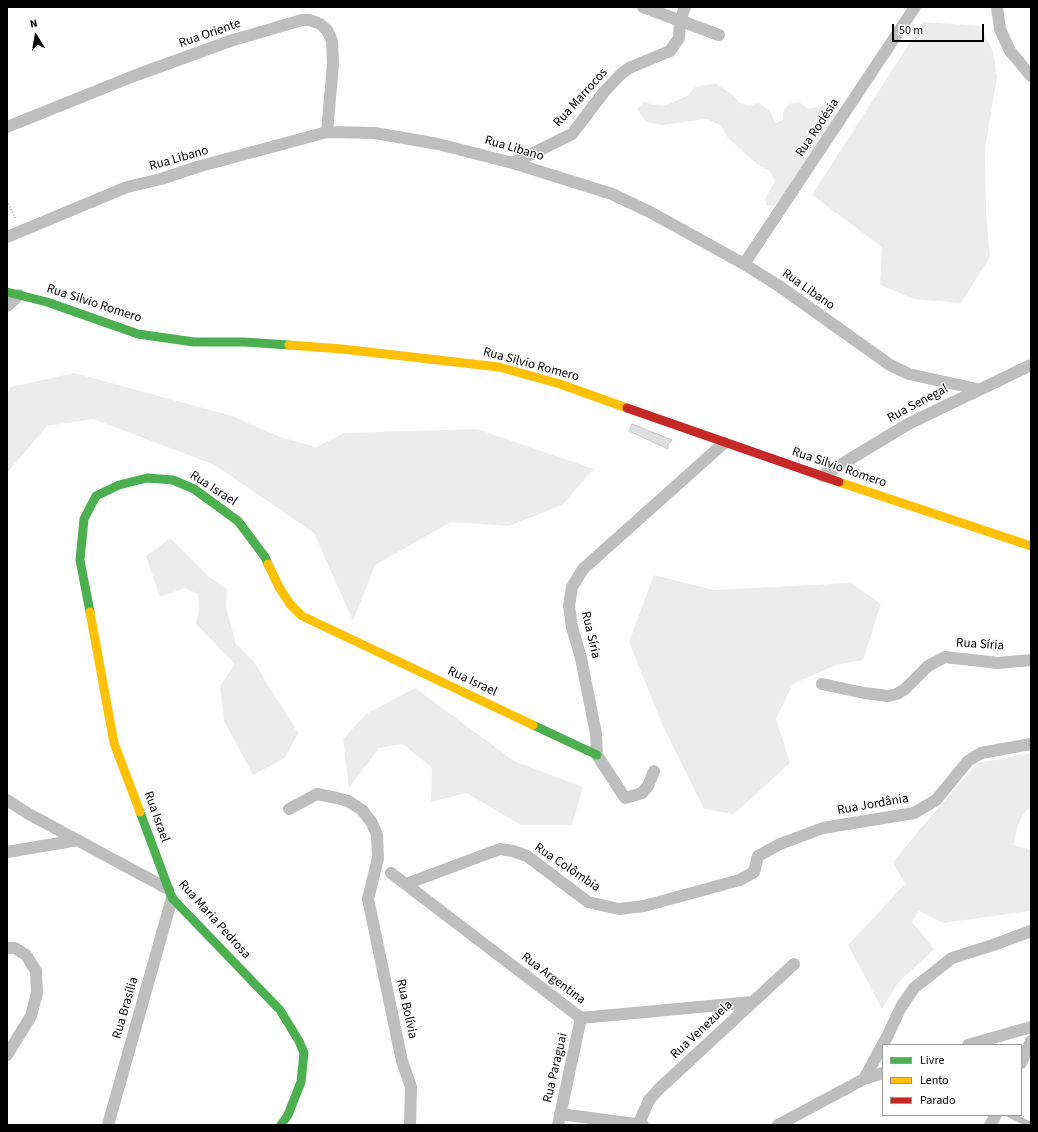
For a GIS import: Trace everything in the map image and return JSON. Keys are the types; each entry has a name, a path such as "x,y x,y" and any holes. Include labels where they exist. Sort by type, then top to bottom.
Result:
{"street":[{"path":"643,7 680,22 719,35"},
{"name":"Rua Marrocos","path":"513,163 572,134 604,92 621,74 629,68 670,51 679,38 680,22 685,7"},
{"name":"Rua Rodésia","path":"744,264 915,7"},
{"path":"997,7 1000,29 1010,51 1031,76"},
{"name":"Rua Oriente","path":"7,127 131,77 223,44 302,20 310,20 320,24 327,30 332,41 333,64 327,132"},
{"name":"Rua Libano","path":"7,238 127,187 327,132 375,133 424,142 513,163 612,194 650,212 744,264 779,286 890,365 909,374 977,389"},
{"path":"7,306 13,293"},
{"name":"Rua Silvio Romero","path":"13,293 47,302 138,334 194,342 244,342 335,349 499,367 560,384 822,476 1031,546"},
{"name":"Rua Senegal","path":"822,476 910,422 977,389 1031,365"},
{"name":"Rua Síria","path":"597,755 596,734 581,658 572,627 569,606 572,587 582,569 724,442"},
{"name":"Rua Israel","path":"170,894 114,743 80,560 84,518 96,496 119,485 147,478 173,480 194,489 238,521 266,557 272,575 286,598 302,616 597,755"},
{"name":"Rua Síria","path":"822,684 870,694 888,696 897,694 905,689 928,666 945,657 998,663 1031,660"},
{"name":"Rua Jordânia","path":"740,880 754,872 758,856 780,844 823,828 914,813 936,800 968,760 981,753 1031,744"},
{"path":"597,755 626,798 642,794 648,786 654,771"},
{"name":"Rua Bolívia","path":"289,809 317,794 348,801 362,810 372,823 379,847 377,865 368,899 402,1061 411,1087 410,1125"},
{"name":"Rua Maria Pedrosa","path":"7,800 27,813 78,840 170,894 280,1010 299,1041 304,1053 301,1082 288,1115 281,1125"},
{"path":"7,852 78,840"},
{"name":"Rua Colômbia","path":"406,884 500,849 513,851 527,856 588,902 619,909 644,906 740,880"},
{"name":"Rua Argentina","path":"391,873 581,1018 752,1002"},
{"name":"Rua Brasília","path":"108,1125 170,894"},
{"path":"883,1044 901,1007 914,988 952,958 1031,932"},
{"path":"7,948 15,948 26,955 36,971 38,993 31,1016 7,1055"},
{"name":"Rua Venezuela","path":"559,1119 641,1124 649,1100 660,1088 794,964"},
{"name":"Rua Paraguai","path":"559,1119 581,1018"},
{"path":"972,1044 1031,1027"},
{"path":"1022,1060 1031,1041"},
{"path":"864,1079 882,1046"},
{"path":"778,1125 864,1079 882,1073"},
{"path":"990,1125 995,1116"}],"lane":[{"path":"1012,1116 1031,1125"}],"path":[{"path":"7,201 21,232"}],"shaded area":[{"path":"923,22 980,26 993,51 997,77 985,149 986,213 990,257 961,303 914,299 880,285 882,247 812,195"},
{"path":"715,83 734,96 740,103 748,106 759,103 769,110 776,123 783,120 784,110 789,104 799,102 808,109 830,104 838,114 788,192 773,206 766,205 765,199 775,181 770,171 757,164 728,138 720,125 706,119 662,125 646,122 637,109 644,101 652,105 664,106 687,96 695,87"},
{"path":"74,373 232,416 280,437 316,447 344,433 477,429 594,469 562,505 509,526 451,522 375,565 353,621 314,533 215,465 93,419 47,426 7,473 7,394 11,387"},
{"path":"170,538 208,576 227,589 226,607 236,644 254,662 298,733 285,758 253,775 224,721 220,686 235,664 196,624 199,609 198,594 185,588 160,597 146,556"},
{"path":"654,575 714,590 851,583 881,604 863,660 836,665 793,684 776,719 790,763 734,814 704,809 662,724 629,642"},
{"path":"415,688 514,761 583,787 572,825 521,825 466,793 431,802 432,768 403,744 379,748 349,788 343,739 366,714"},
{"path":"1031,753 1031,808 1027,809 1019,822 1013,845 1031,850 1031,911 943,923 919,911 912,922 934,949 897,984 882,1009 848,945 905,884 893,862 978,763"}],"building":[{"path":"632,424 672,440 668,444 668,449 629,431"}],"traffic: fast":[{"path":"7,292 47,302 138,334 194,342 244,342 289,345"},
{"path":"90,612 80,560 84,519 96,496 119,485 147,478 173,480 194,489 238,521 265,557 268,564"},
{"path":"533,725 597,755"},
{"path":"140,812 172,898 280,1010 299,1041 304,1053 301,1082 288,1115 281,1125"}],"traffic: slow":[{"path":"289,345 342,349 499,367 560,384 627,408"},
{"path":"839,482 1031,546"},
{"path":"268,564 279,587 290,604 302,616 533,725"},
{"path":"90,612 114,743 140,812"}],"traffic: jam":[{"path":"627,408 839,482"}]}
